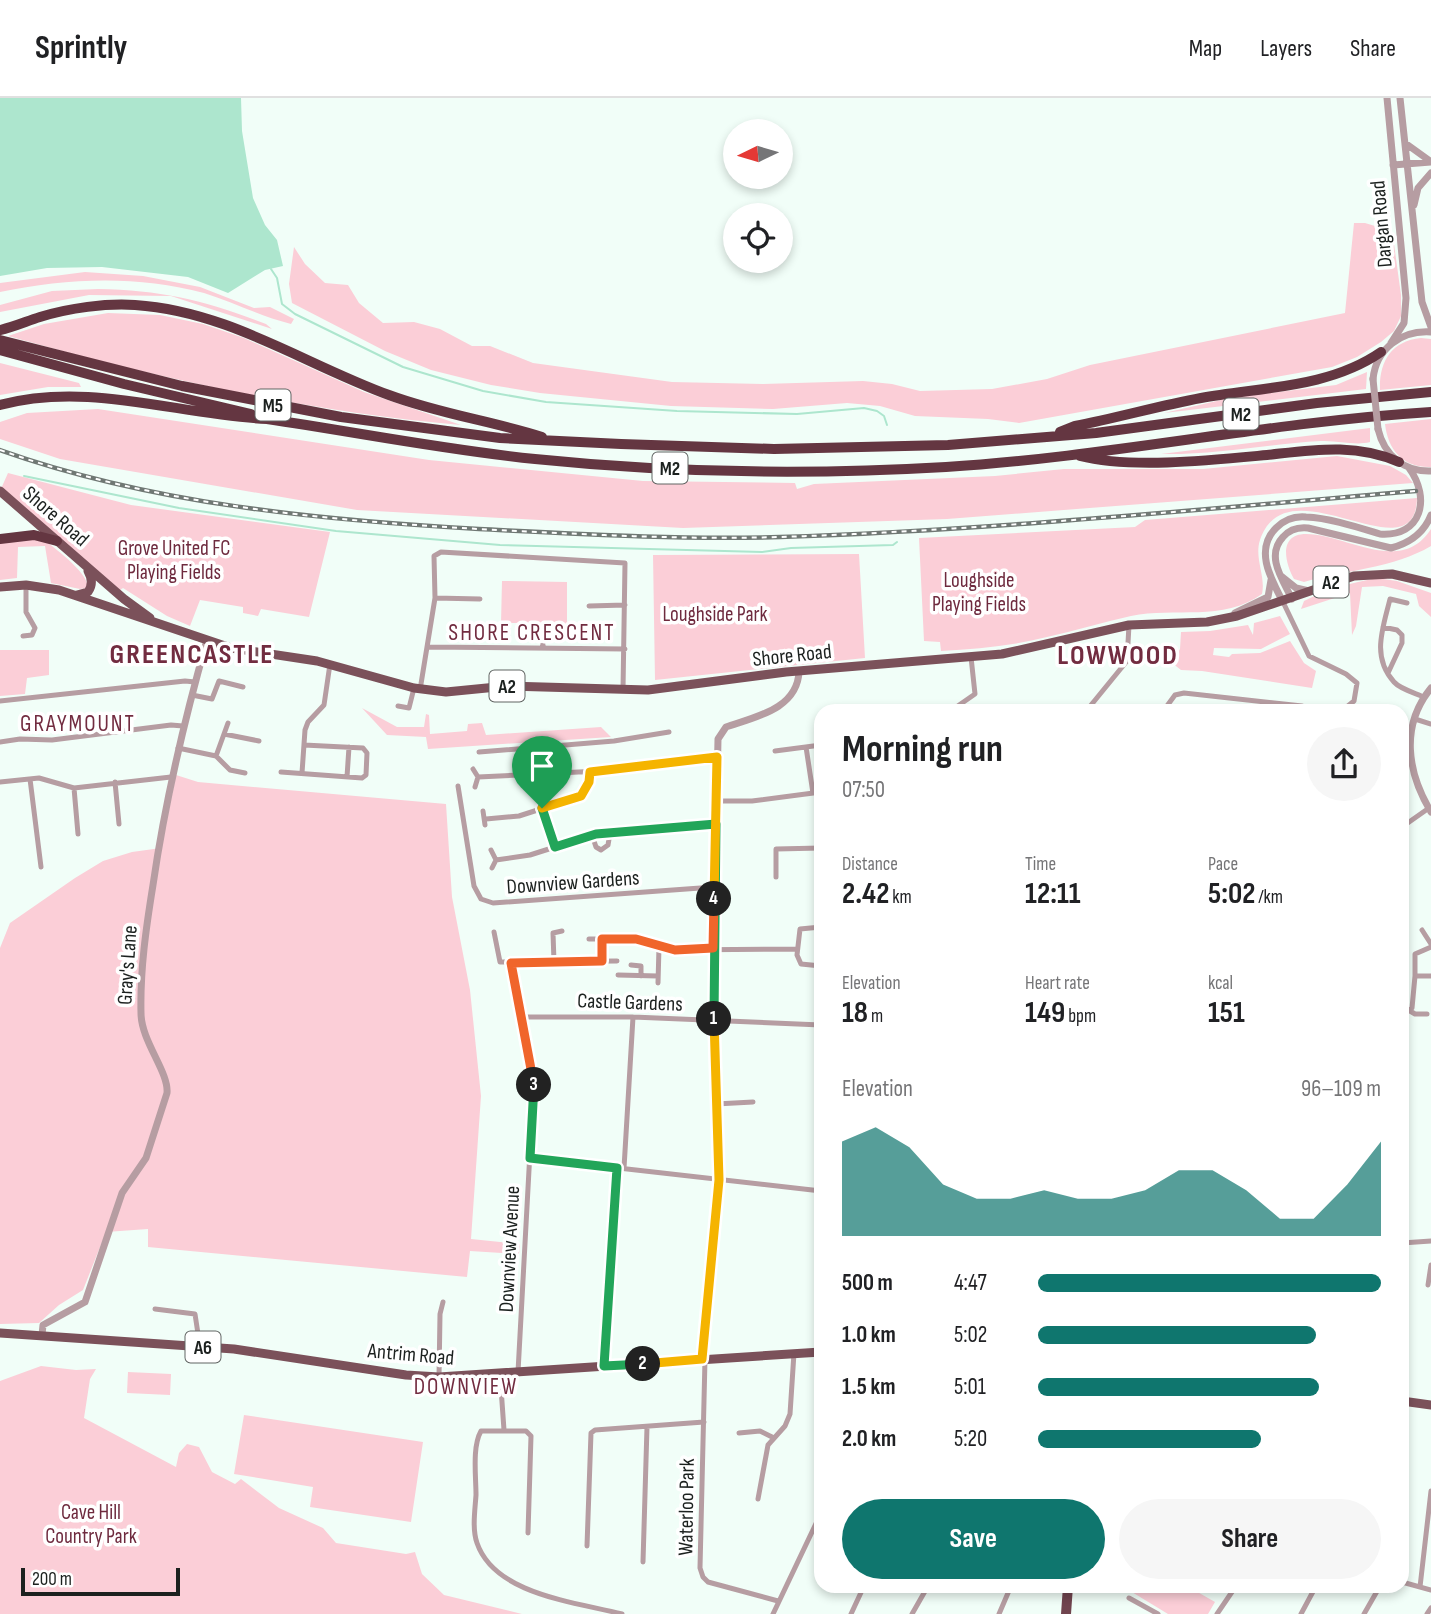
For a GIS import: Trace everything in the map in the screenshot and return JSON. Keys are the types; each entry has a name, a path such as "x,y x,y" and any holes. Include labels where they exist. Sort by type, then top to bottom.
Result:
{"highway":[{"name":"M2","path":"2,330 42,316 94,307 134,305 192,314 246,331 390,396 476,422 520,430 552,440 830,449 948,445 1206,419 1317,403 1431,392"},
{"name":"M5","path":"0,340 134,376 282,406 443,431 521,440 552,440"},
{"name":"M5","path":"0,350 267,419"},
{"path":"1051,436 1075,426 1175,403 1327,378 1353,369 1381,352"},
{"name":"M2","path":"0,407 58,397 95,397 232,417 267,419 532,459 668,468 848,471 948,467 1076,455 1431,412"},
{"path":"1076,455 1098,461 1186,461 1334,447 1363,450 1404,465"},
{"path":"0,539 34,535 57,541"},
{"path":"1064,1593 1066,1614"}],"main road":[{"name":"Shore Road","path":"0,491 154,621"},
{"path":"76,595 88,592 92,584 83,563"},
{"name":"Shore Road","path":"0,587 26,585 76,595 206,640 248,651 330,664 417,689 460,692 520,686 624,690 682,687 799,671 1023,651 1129,625 1222,620 1287,600 1344,578 1380,573 1431,583"},
{"name":"Antrim Road","path":"0,1333 266,1352 392,1373 439,1377 814,1352"},
{"path":"1409,1402 1431,1405"}],"street":[{"name":"Dargan Road","path":"1387,98 1406,314 1404,323 1391,343"},
{"name":"Dargan Road","path":"1400,98 1422,302 1431,330"},
{"path":"1405,143 1431,162"},
{"path":"1394,165 1431,162"},
{"path":"1413,215 1418,188 1431,173"},
{"path":"1287,600 1271,578 1266,566 1265,548 1273,532 1289,520 1307,517 1387,534 1410,526 1419,513 1422,499 1416,478 1384,447 1378,429 1373,379 1374,367 1381,352 1391,343 1431,330"},
{"path":"1404,465 1431,471"},
{"path":"1350,704 1354,701 1357,683 1346,674 1309,656 1275,561 1279,540 1292,530 1308,528 1391,548 1404,544 1422,532 1431,515"},
{"path":"398,706 409,708 417,689 435,598 434,556 437,553 625,563 624,690"},
{"path":"1281,576 1296,587 1309,591"},
{"path":"1222,620 1265,599 1270,592 1271,578"},
{"path":"23,636 32,635 35,628 26,612 26,585"},
{"path":"435,598 480,599"},
{"path":"1407,603 1390,599 1378,646 1395,684 1423,697"},
{"path":"589,606 625,605"},
{"path":"1092,704 1127,661 1129,625"},
{"path":"1383,627 1396,630 1402,635 1402,643 1388,673"},
{"path":"542,631 543,647"},
{"name":"Gray's Lane","path":"42,1335 43,1325 85,1302 122,1192 146,1158 167,1093 166,1083 148,1042 141,1016 144,946 171,777 206,640"},
{"path":"427,647 625,649"},
{"path":"961,704 975,694 971,656"},
{"path":"302,773 307,722 326,698 330,664"},
{"path":"703,1359 719,1180 713,948 718,739 723,729 758,718 780,704 797,686 799,671"},
{"path":"234,685 236,675"},
{"path":"192,695 212,699 219,681 243,687"},
{"path":"0,701 195,682"},
{"path":"1409,823 1430,810 1412,771 1409,746 1423,697 1431,688"},
{"path":"1168,704 1175,695 1184,693 1284,704"},
{"path":"1415,719 1431,724"},
{"path":"216,756 228,723"},
{"path":"0,742 20,739 51,740 171,725 183,726"},
{"path":"480,752 614,741 668,732"},
{"path":"224,734 259,741"},
{"path":"281,772 365,777 367,753 363,748 304,744"},
{"path":"775,751 814,746"},
{"path":"347,777 349,747"},
{"path":"717,801 752,801 813,793 806,747"},
{"path":"178,748 216,756 230,770 245,773"},
{"path":"478,777 590,772 717,757"},
{"path":"473,769 478,777 475,787"},
{"path":"484,811 485,822 519,816 581,796 589,782 590,772"},
{"path":"0,782 40,778 74,788 171,777"},
{"path":"30,779 41,867"},
{"path":"115,782 120,824"},
{"name":"Downview Gardens","path":"458,786 474,886 481,899 494,903 714,887"},
{"path":"74,788 78,834"},
{"path":"542,808 555,847"},
{"path":"496,859 530,855 592,835 716,824"},
{"path":"592,835 596,847 601,850 608,845 610,833"},
{"path":"776,877 776,849 814,848"},
{"path":"491,850 496,859"},
{"path":"492,868 496,859"},
{"path":"814,928 800,929 797,949 801,964 814,965"},
{"path":"1422,930 1431,945 1415,954 1410,1011 1427,1014"},
{"path":"554,962 554,933 562,931"},
{"path":"494,932 500,962 617,961"},
{"path":"589,939 636,939 675,950 797,949"},
{"path":"602,939 602,961"},
{"path":"618,975 658,979 659,947"},
{"name":"Downview Avenue","path":"511,963 534,1078 518,1372"},
{"path":"631,965 641,965 641,976"},
{"path":"1415,976 1431,976"},
{"name":"Castle Gardens","path":"523,1017 633,1017 814,1025"},
{"path":"604,1366 633,1017"},
{"path":"716,1104 753,1102"},
{"path":"530,1158 814,1190"},
{"path":"1409,1243 1431,1241"},
{"path":"1428,1285 1431,1265"},
{"path":"439,1377 439,1326 443,1302"},
{"path":"155,1308 195,1314 200,1347"},
{"path":"758,1499 765,1454 772,1437 785,1426 790,1414 795,1371 794,1353"},
{"name":"Waterloo Park","path":"703,1359 703,1577 708,1582 778,1601"},
{"path":"500,1374 504,1430"},
{"path":"587,1546 591,1433 595,1430 704,1422"},
{"path":"643,1562 647,1427"},
{"path":"528,1533 531,1436 526,1431 484,1429 478,1437 475,1534 480,1549 491,1565 500,1575 531,1591 622,1614"},
{"path":"739,1433 747,1435 760,1431 772,1437"},
{"path":"761,1478 771,1480"},
{"path":"1420,1587 1431,1492"},
{"path":"773,1614 814,1527"},
{"path":"1409,1584 1431,1590"},
{"path":"851,1614 861,1593"},
{"path":"912,1614 924,1593"},
{"path":"999,1614 1009,1593"},
{"path":"1217,1614 1231,1593"},
{"path":"1301,1614 1312,1593"},
{"path":"1364,1614 1376,1593"},
{"path":"1129,1598 1158,1614"},
{"path":"1427,1614 1431,1608"}],"green space":[{"path":"1354,223 1375,226 1379,239 1394,244 1401,295 1401,316 1394,331 1357,357 1332,367 1019,423 915,416 880,406 847,403 773,409 671,406 540,393 491,385 431,370 385,351 292,303 289,284 294,247 305,264 325,283 348,285 359,303 383,323 414,322 440,329 472,346 490,346 533,363 672,382 763,384 863,381 920,391 992,389 1047,379 1090,365 1345,313"},
{"path":"85,272 143,276 200,287 254,308 270,307 294,319 291,324 204,293 153,283 76,281 0,292 0,283"},
{"path":"98,289 164,294 184,298 244,316 272,329 171,296 89,295 0,312 0,305 52,291"},
{"path":"108,313 160,315 203,324 244,338 364,392 461,425 346,412 233,391 120,366 8,336 44,324"},
{"path":"1421,338 1431,339 1431,385 1380,390 1382,370 1389,355 1402,343"},
{"path":"0,363 79,383 81,387 48,387 0,395"},
{"path":"1367,372 1366,389 1164,413 1230,398 1336,385"},
{"path":"98,409 429,460 643,481 795,483 797,489 814,484 995,476 1064,469 1203,469 1337,456 1390,466 1406,475 1413,483 947,519 683,528 357,510 60,459 0,439 0,422 27,413"},
{"path":"1431,419 1431,467 1421,467 1405,461 1393,449 1385,424"},
{"path":"1370,428 1370,442 1364,443 1321,441 1201,453 1161,454"},
{"name":"Grove United FC Playing Fields","path":"8,473 131,505 330,532 309,617 261,609 258,616 243,613 243,607 200,600 190,626 167,616 123,588 120,590 0,491"},
{"name":"Loughside Playing Fields","path":"1417,498 1411,520 1395,527 1374,526 1321,513 1296,511 1274,519 1260,540 1262,594 1231,608 1131,616 1034,640 981,648 941,651 940,642 924,641 919,538 1135,527 1145,520"},
{"path":"1431,529 1431,546 1417,553 1386,564 1304,582 1294,579 1286,558 1288,544 1297,535 1322,536 1389,551 1404,550 1419,543"},
{"path":"39,537 76,567 87,582 88,588 51,583 45,546 18,547 17,578 0,580 0,542"},
{"name":"Loughside Park","path":"859,554 865,658 655,680 653,555"},
{"path":"1377,578 1397,581 1431,593 1431,617 1419,606 1416,594 1383,586 1362,587 1352,635 1350,593 1301,609 1304,601 1322,593"},
{"path":"502,581 567,582 567,627 547,627 547,623 501,623"},
{"path":"1280,616 1290,634 1261,649 1214,648 1213,655 1229,657 1232,654 1260,653 1290,641 1304,663 1316,671 1312,688 1181,670 1172,663 1180,649 1181,632 1248,625 1253,635 1254,623"},
{"path":"0,650 49,650 49,675 27,678 25,694 0,696"},
{"path":"362,708 397,727 424,727 426,714 429,715 430,734 467,731 468,724 482,723 486,735 601,727 611,737 428,749 426,737 387,735"},
{"path":"176,775 198,782 446,804 452,897 470,990 481,1096 471,1239 520,1244 519,1254 470,1251 467,1277 148,1247 148,1229 106,1232 83,1290 59,1305 39,1323 0,1324 0,948 10,923 75,878 103,861 132,852 161,848"},
{"name":"Cave Hill Country Park","path":"41,1366 96,1369 90,1379 84,1418 176,1467 179,1453 187,1444 199,1447 212,1472 235,1484 241,1479 279,1508 323,1528 336,1543 406,1554 415,1552 422,1574 444,1595 522,1614 0,1614 0,1381"},
{"path":"128,1372 171,1374 170,1395 127,1393"},
{"path":"244,1415 423,1442 411,1522 310,1507 313,1487 234,1474"},
{"path":"1134,1593 1199,1593 1215,1602 1208,1614 1168,1614"}],"shaded area":[{"path":"0,98 241,98 242,131 253,198 265,225 277,240 283,266 265,270 228,293 188,277 102,267 47,268 0,276"}],"waterway":[{"path":"271,269 277,278 282,304 295,314 403,367 483,391 546,402 677,411 797,414 864,408 884,416 887,425"},
{"path":"24,476 179,508 336,531 500,545 762,552 791,548 893,545 897,542"}],"railway":[{"path":"0,450 116,484 297,514 419,525 667,537 742,538 860,534 1098,518 1416,491"}],"district":[{"name":"SHORE CRESCENT","path":"532,632"},
{"name":"GREENCASTLE","path":"192,653"},
{"name":"LOWWOOD","path":"1118,654"},
{"name":"GRAYMOUNT","path":"78,723"},
{"name":"DOWNVIEW","path":"466,1386"}],"route":[{"path":"542,808 555,847 596,834 716,824 713,987 719,1180 701,1347 702,1359 604,1366 617,1168 530,1158 534,1078 511,963 602,961 602,939 636,939 675,950 713,948 714,887 716,824 716,822 717,801 717,757 590,772 589,782 581,796 542,808"}]}
